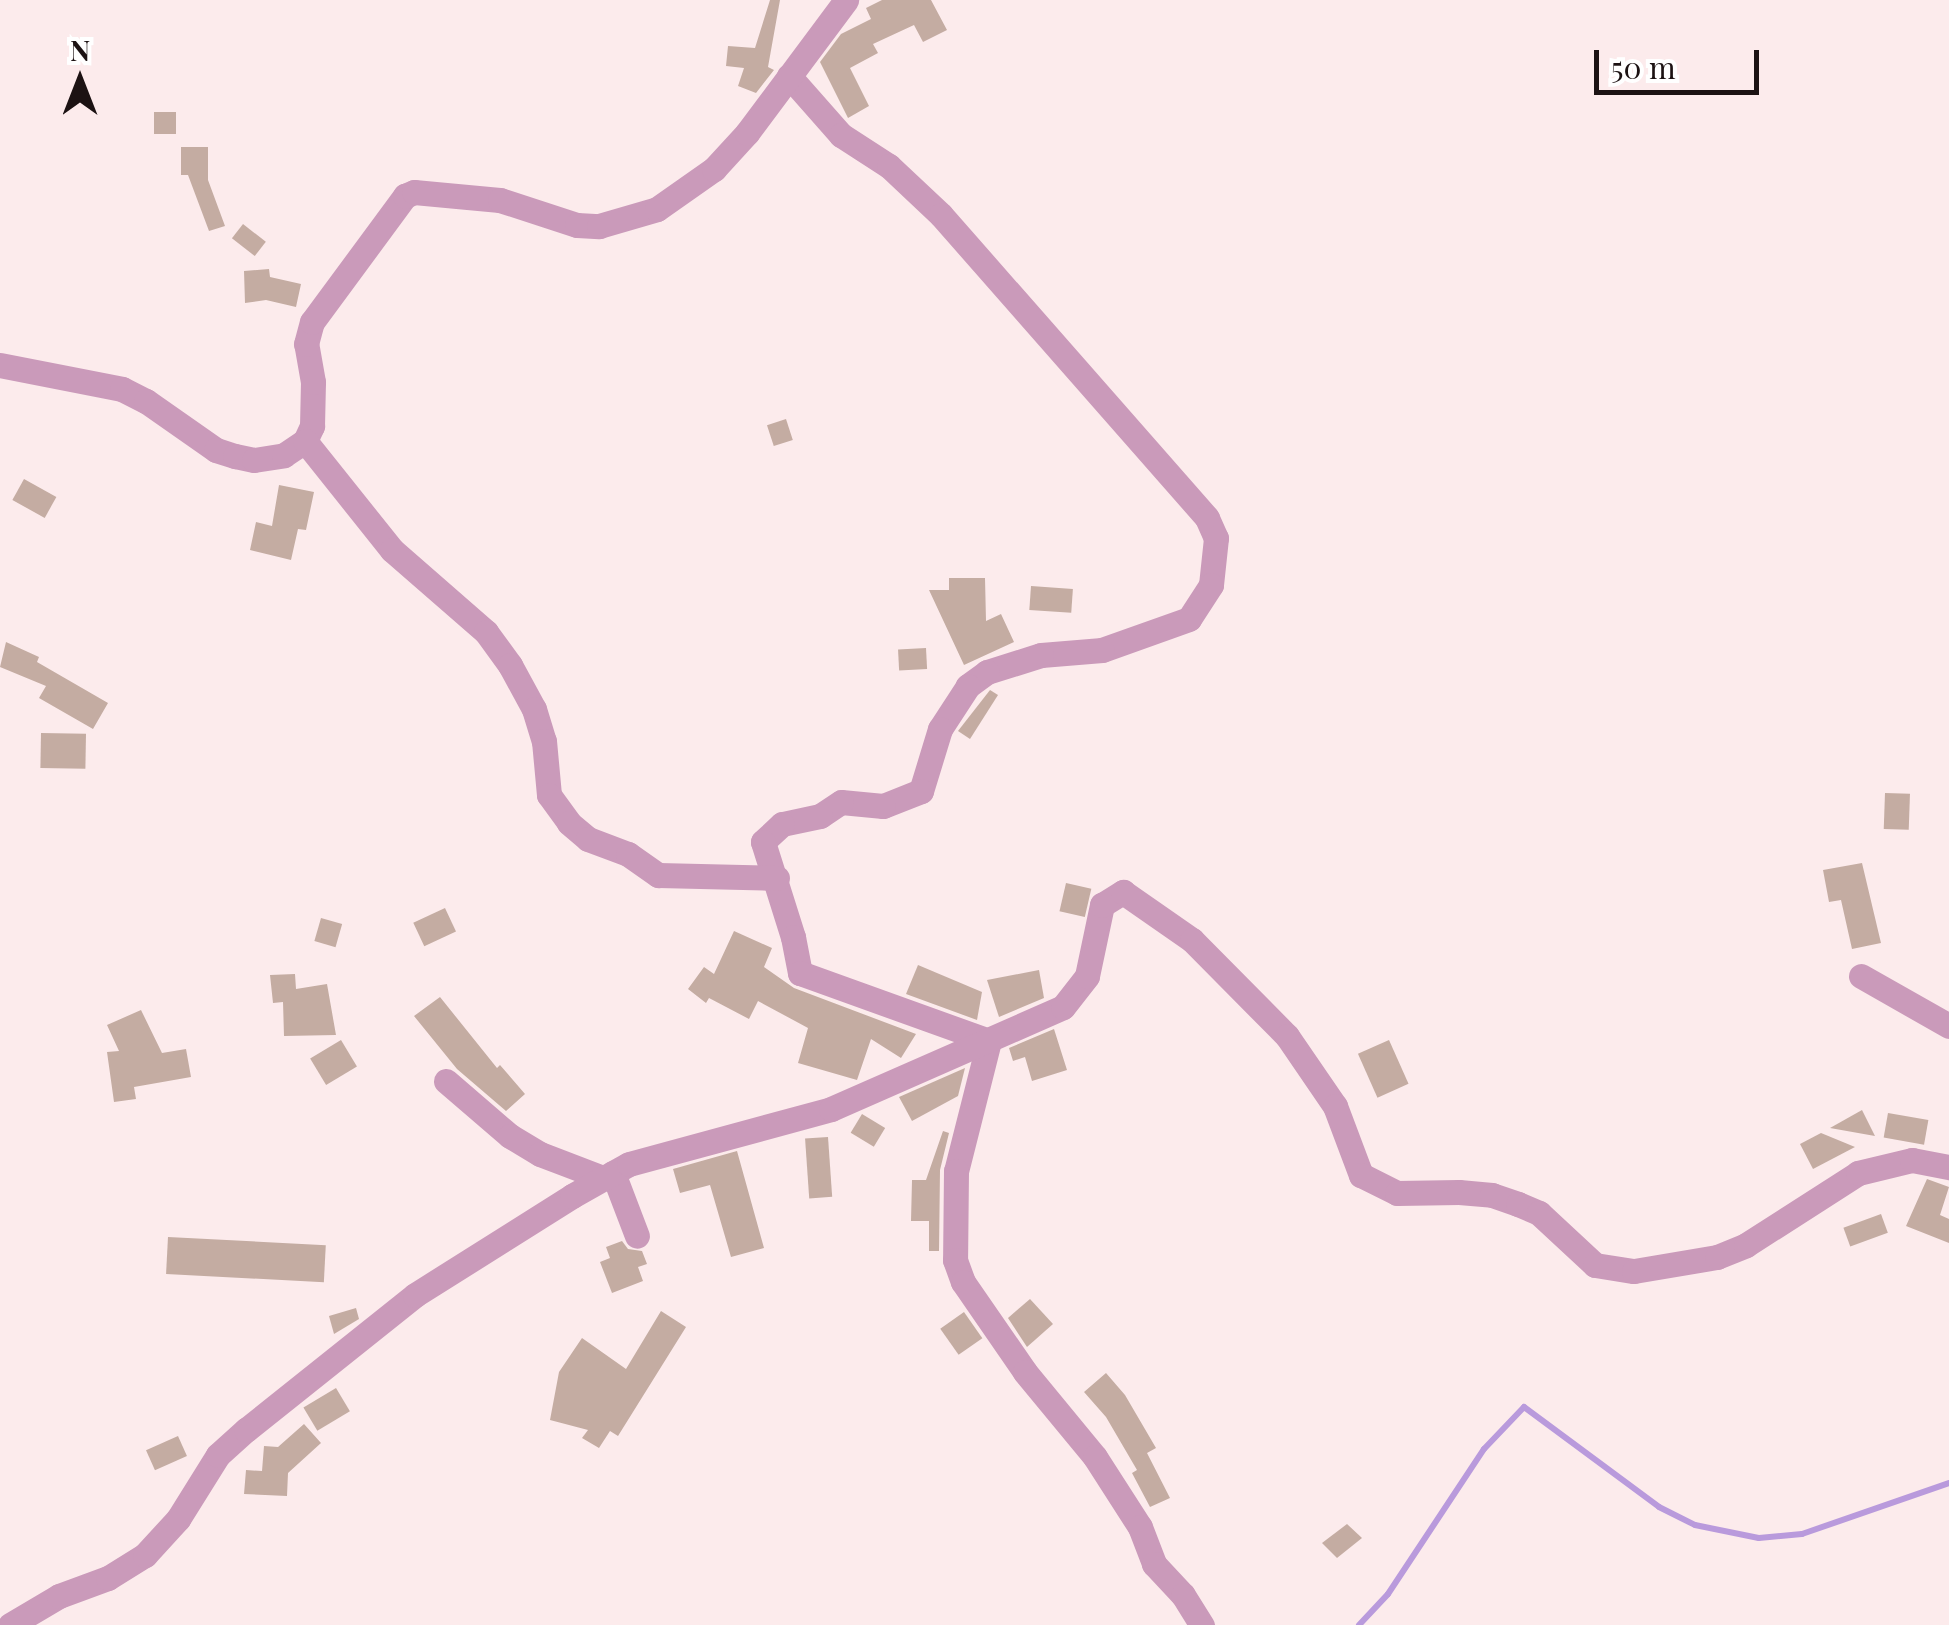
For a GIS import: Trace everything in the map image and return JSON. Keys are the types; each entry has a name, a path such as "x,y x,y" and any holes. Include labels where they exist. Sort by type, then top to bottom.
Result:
{"street":[{"path":"0,365 122,389 216,450 235,456 273,458 304,441 313,415 306,344 312,322 405,196 414,192 500,200 577,225 623,221 675,198 714,169 748,134 846,0"},
{"path":"788,76 841,135 889,166 942,215 1207,518 1216,538 1216,564 1201,604 1189,619 1169,630 1102,650 1006,662 968,686 940,729 921,791 884,806 841,802 820,816 782,824 763,842 793,937 794,962 806,979 990,1042"},
{"path":"304,441 392,550 486,632 510,665 534,708 544,741 549,795 568,823 588,839 628,854 658,875 777,878"},
{"path":"10,1625 59,1596 108,1578 146,1555 178,1519 218,1455 246,1430 415,1295 608,1176 644,1160 831,1108 1063,1007 1083,986 1102,905 1123,892 1145,911 1172,923 1287,1036 1335,1106 1361,1175 1397,1193 1460,1192 1492,1195 1518,1204 1538,1214 1595,1265 1612,1270 1717,1257 1746,1245 1858,1174 1912,1160 1949,1167"},
{"path":"1860,976 1949,1026"},
{"path":"990,1042 956,1171 954,1248 959,1271 984,1318 1096,1457 1140,1527 1154,1564 1184,1595 1202,1625"},
{"path":"446,1081 510,1136 540,1154 608,1176 637,1236"}],"building":[{"path":"770,0 780,0 768,67 774,70 756,93 738,86 744,68 726,66 728,46 755,48"},
{"path":"882,0 931,0 947,30 923,42 914,25 873,44 878,53 850,68 869,106 848,118 820,62 841,34 871,19 866,8"},
{"path":"154,112 176,112 176,134 154,134"},
{"path":"181,147 208,147 208,180 225,226 209,231 188,175 181,175"},
{"path":"243,224 266,242 255,256 232,238"},
{"path":"269,269 270,277 301,284 296,307 266,300 245,303 244,271"},
{"path":"786,419 793,440 774,446 767,425"},
{"path":"24,479 56,497 45,518 12,500"},
{"path":"279,485 314,492 306,530 298,529 291,560 250,550 256,522 272,526"},
{"path":"949,578 985,578 986,621 1001,614 1014,642 964,665 929,590 949,590"},
{"path":"1031,586 1073,589 1071,613 1029,610"},
{"path":"6,642 39,657 37,662 108,703 93,729 39,698 46,686 0,667"},
{"path":"926,648 927,669 899,670 898,649"},
{"path":"990,690 998,695 970,739 958,731"},
{"path":"41,733 86,734 85,769 40,768"},
{"path":"1885,793 1910,794 1909,830 1884,829"},
{"path":"1862,863 1881,943 1852,949 1841,900 1829,902 1823,870"},
{"path":"1066,883 1091,889 1085,917 1059,911"},
{"path":"445,908 456,932 424,946 413,923"},
{"path":"321,918 342,924 336,947 314,941"},
{"path":"734,931 772,948 764,967 794,988 916,1034 901,1058 871,1039 857,1080 798,1063 808,1028 758,1001 749,1019 709,998 706,1003 688,989 704,967 714,974"},
{"path":"918,965 982,992 977,1020 906,994"},
{"path":"1039,970 1044,998 999,1017 987,980"},
{"path":"295,974 296,989 327,984 336,1035 284,1036 283,1002 273,1003 270,975"},
{"path":"440,997 497,1068 500,1065 525,1094 506,1111 457,1069 414,1016"},
{"path":"141,1010 162,1053 186,1049 191,1077 134,1087 136,1099 114,1102 107,1052 119,1051 107,1025"},
{"path":"1054,1029 1067,1070 1032,1081 1025,1057 1013,1061 1009,1048"},
{"path":"341,1040 357,1067 326,1085 310,1059"},
{"path":"1389,1040 1409,1084 1377,1098 1358,1054"},
{"path":"965,1068 958,1096 912,1121 899,1097"},
{"path":"1862,1110 1875,1136 1830,1128"},
{"path":"1888,1113 1928,1120 1924,1145 1884,1138"},
{"path":"862,1114 885,1128 874,1147 851,1133"},
{"path":"943,1131 949,1133 940,1170 939,1251 929,1251 929,1221 911,1221 912,1180 926,1180"},
{"path":"1821,1133 1855,1147 1813,1169 1800,1144"},
{"path":"828,1137 832,1197 809,1198 805,1139"},
{"path":"737,1151 764,1248 731,1257 710,1185 680,1193 673,1169"},
{"path":"1927,1179 1949,1187 1940,1215 1949,1219 1949,1243 1906,1226"},
{"path":"1881,1214 1888,1233 1850,1246 1843,1228"},
{"path":"168,1237 326,1245 324,1282 166,1274"},
{"path":"622,1241 628,1249 642,1251 647,1264 638,1267 643,1281 612,1293 600,1262 610,1258 606,1247"},
{"path":"1030,1299 1053,1324 1027,1347 1008,1318"},
{"path":"356,1308 359,1319 334,1334 329,1316"},
{"path":"661,1311 686,1327 618,1436 610,1431 599,1448 582,1438 588,1430 550,1420 559,1372 582,1338 626,1369"},
{"path":"964,1312 982,1338 959,1355 940,1329"},
{"path":"1106,1373 1125,1395 1156,1448 1147,1453 1170,1498 1150,1507 1132,1473 1137,1470 1106,1417 1084,1392"},
{"path":"336,1388 350,1411 317,1431 303,1408"},
{"path":"304,1424 321,1443 288,1473 287,1496 244,1494 246,1470 262,1471 264,1446 278,1447"},
{"path":"178,1436 187,1456 155,1470 146,1450"},
{"path":"1347,1524 1362,1538 1337,1558 1322,1543"}],"waterway":[{"path":"1359,1625 1388,1594 1484,1449 1524,1407 1659,1507 1695,1525 1759,1538 1802,1534 1949,1483"}]}
